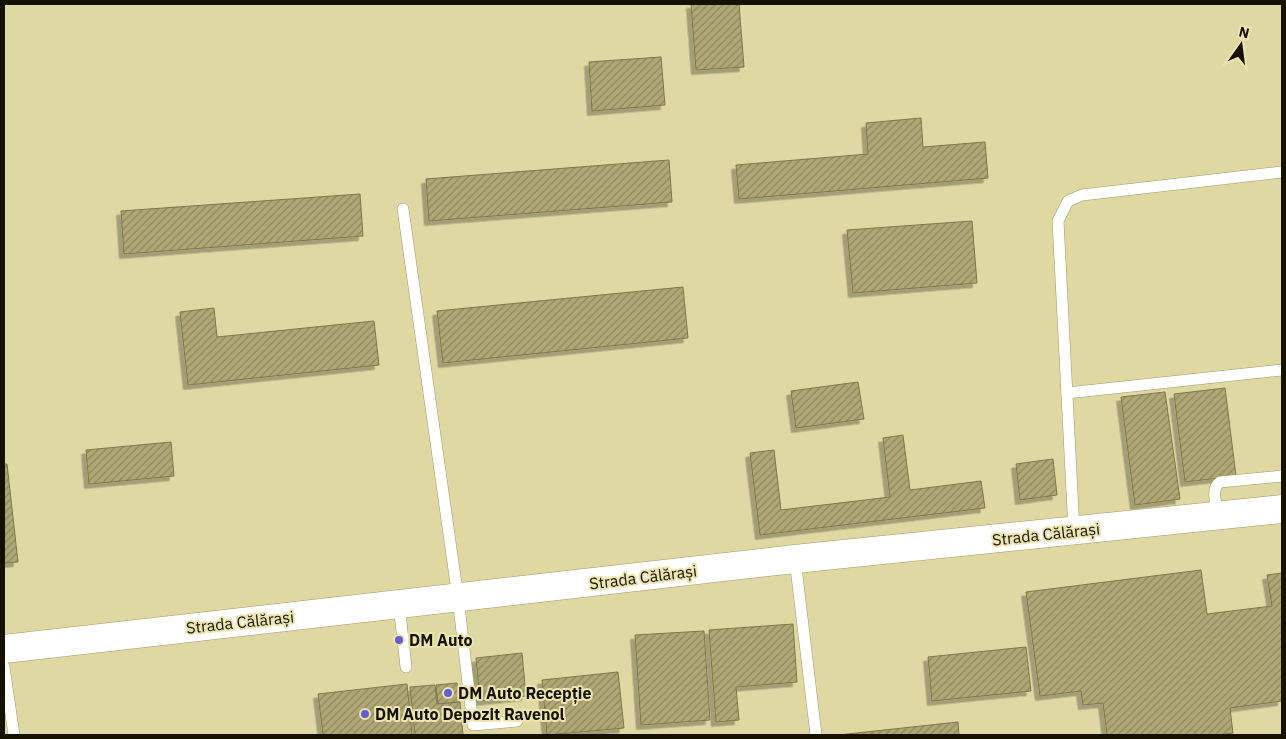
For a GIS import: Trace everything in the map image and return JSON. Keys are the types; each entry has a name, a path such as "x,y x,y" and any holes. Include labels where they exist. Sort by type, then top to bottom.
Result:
{"main road":[{"name":"Strada Călărași","path":"4,648 795,559 1282,509"}],"lane":[{"path":"1074,531 1058,221 1068,201 1082,195 1282,172"},
{"path":"403,209 458,598 473,725 517,720"},
{"path":"1067,393 1282,370"},
{"path":"1218,516 1214,490 1216,484 1220,482 1282,476"},
{"path":"795,559 816,735"},
{"path":"399,604 406,667"},
{"path":"4,667 14,735"}],"building":[{"path":"691,4 739,4 744,67 696,70"},
{"path":"661,57 665,105 592,111 589,62"},
{"path":"921,118 923,147 985,142 988,178 739,199 736,165 868,154 866,123"},
{"path":"669,160 672,202 429,221 426,179"},
{"path":"360,194 363,236 124,254 121,211"},
{"path":"972,221 977,283 853,293 847,230"},
{"path":"683,287 688,338 443,363 437,311"},
{"path":"214,308 217,337 374,321 379,365 188,385 180,312"},
{"path":"858,382 864,419 796,428 791,391"},
{"path":"1225,388 1236,476 1185,482 1174,394"},
{"path":"1165,392 1180,499 1135,505 1121,397"},
{"path":"903,435 910,490 981,481 985,508 760,535 750,453 774,450 781,510 890,497 883,438"},
{"path":"171,442 174,476 89,484 86,450"},
{"path":"1053,459 1057,495 1020,500 1016,464"},
{"path":"4,464 7,464 18,562 4,563"},
{"path":"1201,570 1207,614 1272,606 1267,575 1282,573 1282,701 1230,708 1233,733 1219,735 1107,735 1103,703 1083,705 1081,691 1040,696 1026,592"},
{"path":"793,624 797,682 736,687 739,720 716,722 709,630"},
{"path":"704,631 710,720 641,725 635,635"},
{"path":"1026,647 1031,691 932,701 928,657"},
{"path":"522,653 526,696 480,701 476,658"},
{"path":"618,672 624,728 547,735 542,680"},
{"name":"DM Auto Recepție","path":"457,683 459,702 438,704 436,685"},
{"name":"DM Auto Depozit Ravenol","path":"407,684 412,735 323,735 318,694"},
{"path":"435,685 437,704 460,702 463,735 415,735 410,687"},
{"path":"958,722 959,735 838,735"}],"place":[{"name":"DM Auto","path":"399,640"},
{"name":"DM Auto Recepție","path":"448,693"},
{"name":"DM Auto Depozit Ravenol","path":"365,714"}]}
